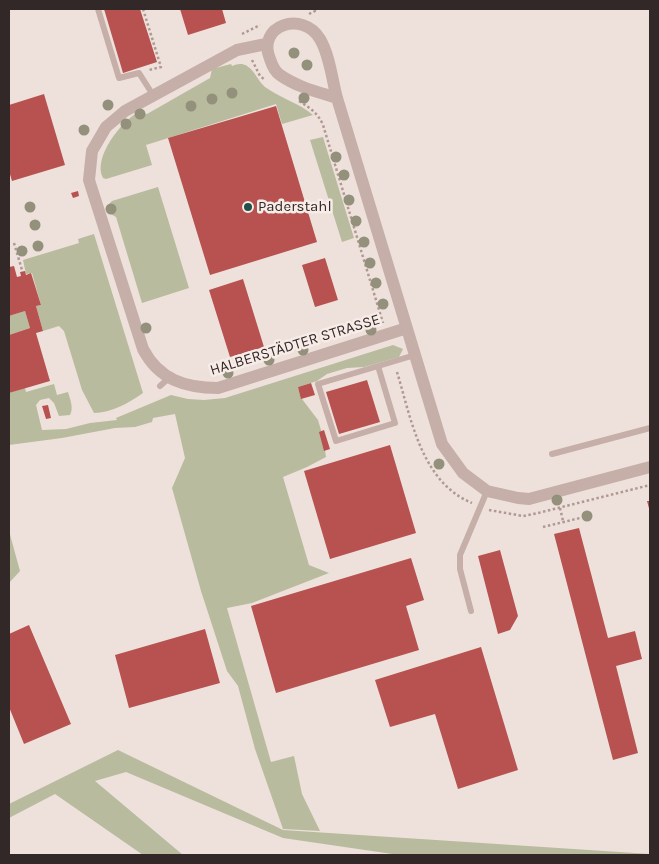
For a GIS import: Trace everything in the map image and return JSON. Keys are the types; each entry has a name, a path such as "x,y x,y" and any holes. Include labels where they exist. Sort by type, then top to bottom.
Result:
{"street":[{"path":"337,98 305,88 280,75 273,68 266,44 272,32 281,26 299,24 313,32 320,39 442,444 462,473 487,491 529,500 650,466"},
{"name":"HALBERSTÄDTER STRASSE","path":"266,44 237,50 125,111 102,133 92,151 89,180 143,349 149,361 165,382 202,388 218,388 407,328"}],"lane":[{"path":"98,9 119,78 139,73 153,95"},
{"path":"378,366 395,423 336,441 318,384 394,361 415,355"},
{"path":"552,454 650,428"},
{"path":"471,611 459,562 462,550 487,491"}],"path":[{"path":"139,73 161,67 143,9"},
{"path":"304,13 308,14 315,11 314,9"},
{"path":"264,21 253,36 252,47 253,62 260,76 266,81"},
{"path":"238,36 260,25"},
{"path":"294,99 310,107 319,116 323,125 386,335"},
{"path":"14,243 22,270"},
{"path":"394,361 424,455 435,474 455,493 467,501 490,510 524,516 650,485"},
{"path":"560,508 564,522"},
{"path":"543,527 580,518"}],"green space":[{"path":"231,64 232,66 243,64 247,66 265,87 313,115 282,124 276,104 146,145 152,165 106,179 103,178 101,170 105,150 117,131 132,116 139,112 147,114 210,78 212,69"},
{"path":"323,137 354,238 342,242 310,140"},
{"path":"158,187 189,288 142,303 116,217 107,210 112,201"},
{"path":"94,234 143,393 120,407 100,413 94,413 82,390 64,331 59,326 43,331 36,306 41,305 32,273 26,274 23,260 79,243 78,239"},
{"path":"25,311 30,328 9,335 9,316"},
{"path":"393,345 403,349 399,357 364,367 347,368 327,374 317,381 298,387 302,399 318,420 326,457 283,477 309,565 329,573 252,603 227,608 271,762 294,756 302,794 320,831 283,829 255,749 238,686 227,671 201,591 172,488 185,458 175,414 153,418 152,422 135,427 115,428 9,445 9,393 25,388 26,392 54,384 57,395 68,392 72,406 70,415 59,416 54,403 49,398 40,400 36,405 42,430 66,429 90,423 117,420 116,418 171,395 204,400 225,398"},
{"path":"9,531 20,571 9,583"},
{"path":"118,750 283,830 650,855 399,855 283,838 126,772 95,781 183,855 143,855 55,794 9,818 9,804"}],"building":[{"path":"104,9 140,9 157,62 123,73"},
{"path":"180,9 222,9 226,23 188,35"},
{"path":"44,94 65,165 12,181 9,171 9,105"},
{"name":"Paderstahl","path":"276,106 317,242 210,275 168,138"},
{"path":"78,191 79,196 73,198 71,193"},
{"path":"325,258 338,300 315,307 302,265"},
{"path":"14,266 17,277 21,276 20,272 25,271 26,275 31,273 41,305 36,306 43,331 36,333 50,381 9,393 9,335 30,328 25,311 9,316 9,267"},
{"path":"243,279 264,347 230,357 209,290"},
{"path":"367,380 380,422 339,434 326,392"},
{"path":"311,383 315,395 301,399 298,387"},
{"path":"48,405 51,418 46,419 42,406"},
{"path":"324,430 330,449 324,451 319,432"},
{"path":"390,445 416,533 330,559 304,471"},
{"path":"647,501 650,501 650,512"},
{"path":"579,528 608,638 635,631 642,659 616,666 638,753 613,760 554,534"},
{"path":"500,550 518,616 510,630 498,634 478,556"},
{"path":"411,558 424,600 406,606 419,650 276,693 251,606"},
{"path":"29,625 71,724 24,744 9,707 9,634"},
{"path":"205,629 220,683 129,708 115,655"},
{"path":"481,647 518,770 458,789 435,714 390,727 375,680"}],"place":[{"name":"Paderstahl","path":"248,207"}]}
